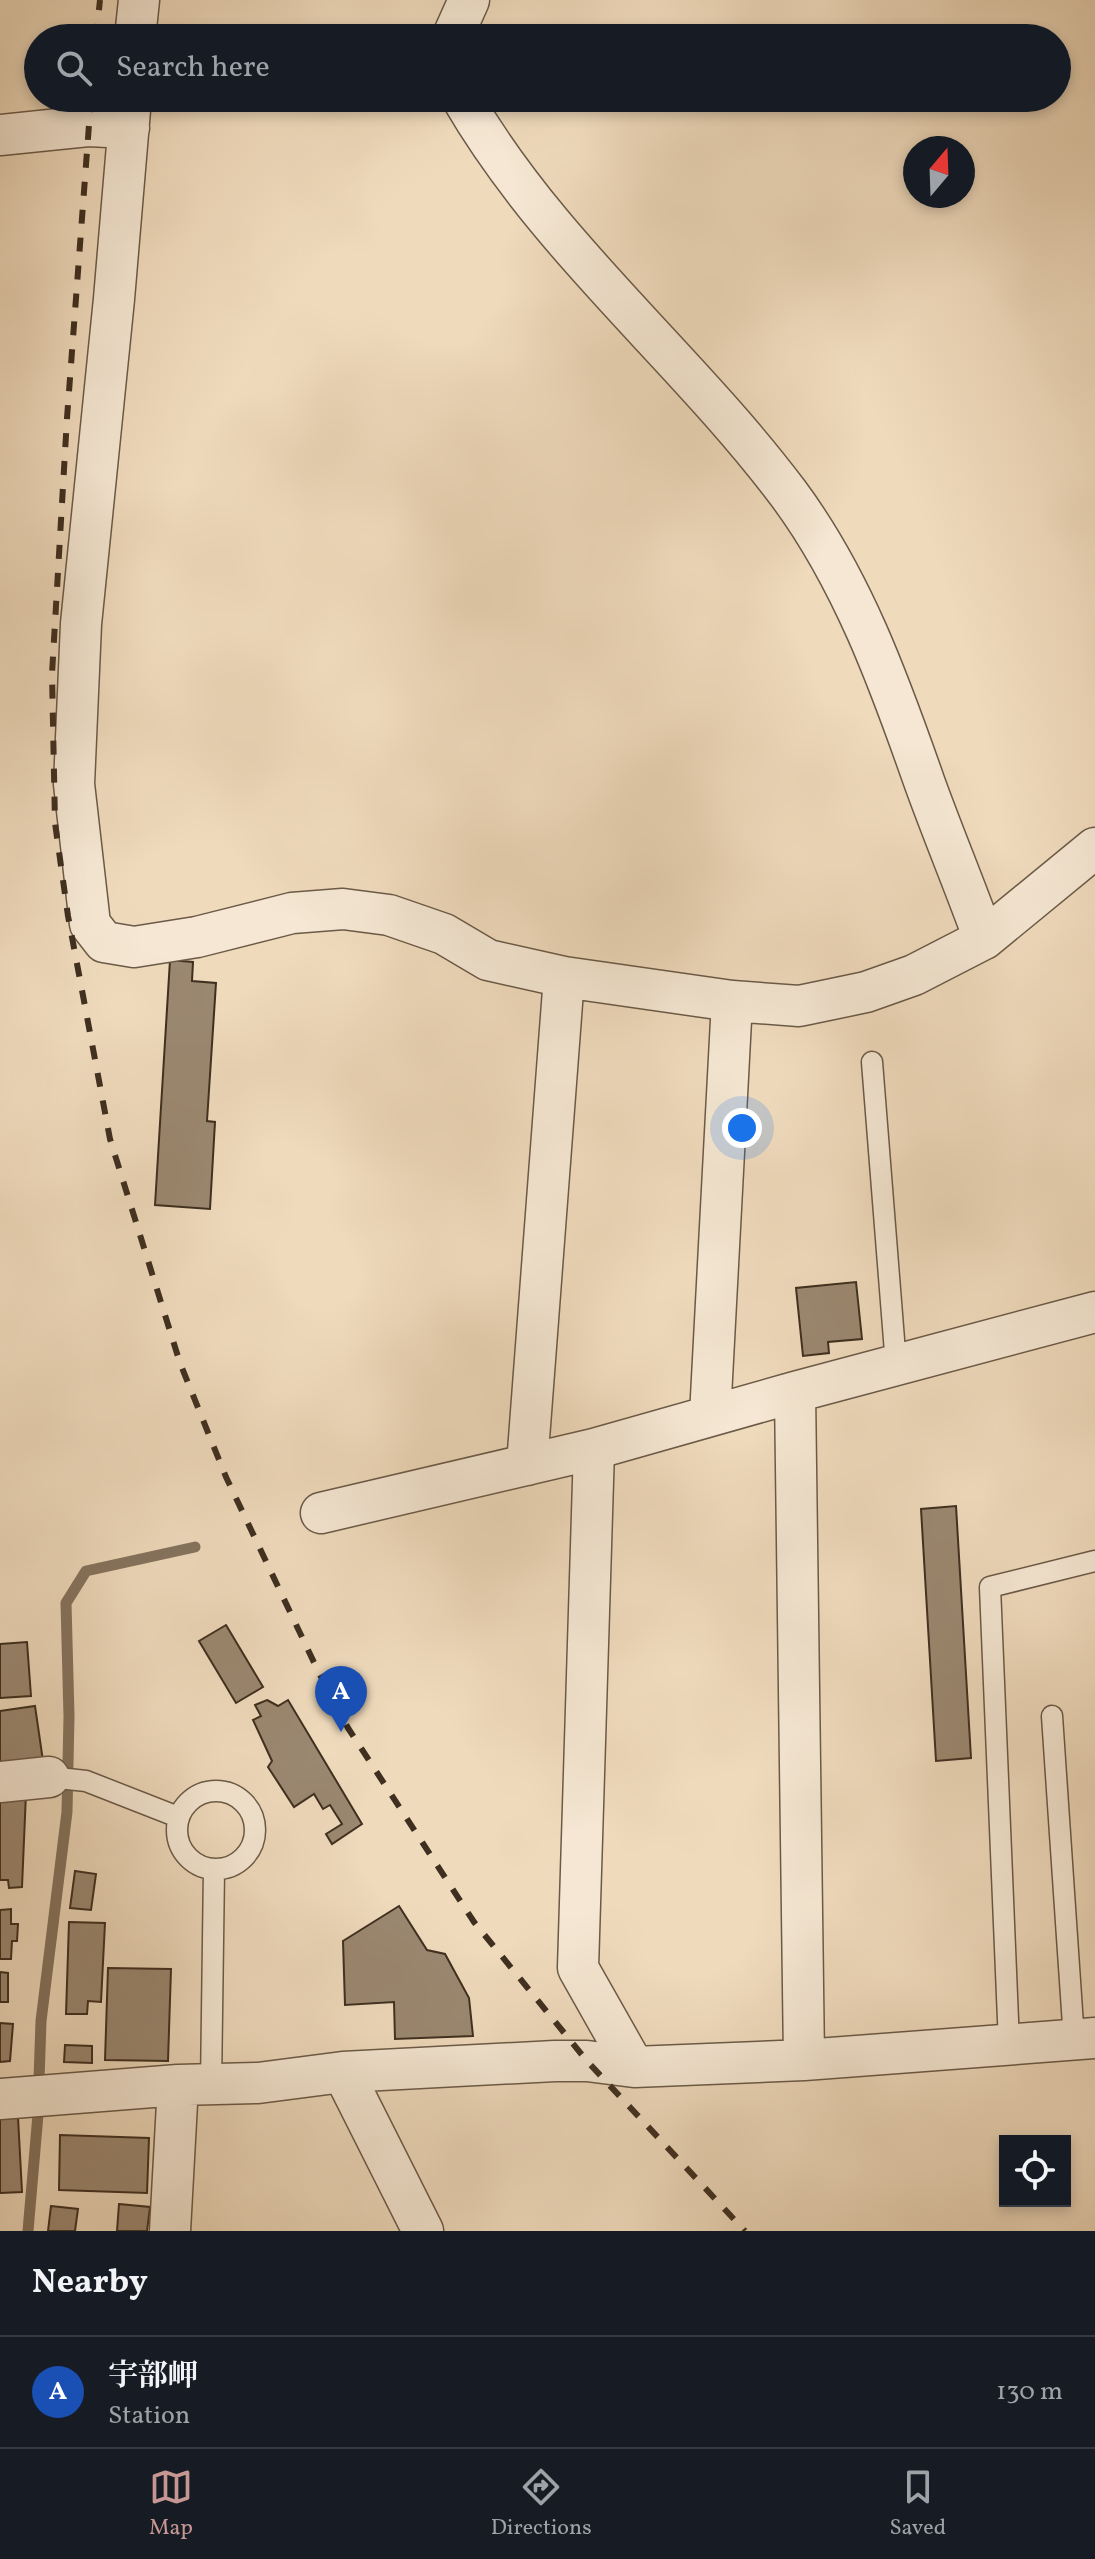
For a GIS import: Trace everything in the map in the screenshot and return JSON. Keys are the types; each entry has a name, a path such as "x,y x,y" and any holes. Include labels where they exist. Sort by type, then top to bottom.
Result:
{"street":[{"path":"136,24 139,0"},
{"path":"458,24 469,0"},
{"path":"471,112 497,154 537,207 597,278 733,426 788,493 824,546 850,594 897,703 984,939"},
{"path":"0,135 88,126 130,113 80,640 74,784 90,924 104,942 134,947 197,937 292,913 343,909 389,915 444,934 488,960 564,977 732,1001 799,1006 866,992 914,975 984,939 1095,848"},
{"path":"527,1465 564,977"},
{"path":"710,1416 732,1001"},
{"path":"321,1513 594,1449 1095,1312"},
{"path":"795,1392 804,2060"},
{"path":"594,1449 578,1968 634,2067"},
{"path":"0,1782 49,1777"},
{"path":"0,2099 258,2083 343,2072 555,2061 587,2061 634,2067 804,2060 1084,2039"},
{"path":"343,2072 423,2231"},
{"path":"170,2231 195,2085"}],"lane":[{"path":"872,1062 896,1365"},
{"path":"1009,2044 990,1587 1095,1561"},
{"path":"1052,1716 1084,2039"},
{"path":"49,1777 86,1781 178,1817"},
{"path":"207,1791 232,1794 243,1801 255,1823 252,1847 245,1857 223,1869 196,1864 179,1844 176,1831 178,1817 194,1797 207,1791"},
{"path":"195,2085 214,1869"}],"building":[{"path":"170,960 193,962 192,981 216,983 207,1121 215,1122 210,1209 155,1205"},
{"path":"856,1282 862,1339 828,1342 829,1353 803,1356 796,1288"},
{"path":"956,1506 971,1758 936,1761 921,1509"},
{"path":"226,1625 263,1687 236,1703 199,1641"},
{"path":"27,1642 31,1696 0,1698 0,1644"},
{"path":"267,1700 278,1706 288,1700 362,1824 332,1844 326,1834 342,1824 330,1805 323,1809 314,1794 294,1807 268,1767 272,1761 253,1720 261,1716 255,1705"},
{"path":"35,1706 43,1761 0,1767 0,1711"},
{"path":"26,1793 22,1887 9,1888 8,1880 0,1880 0,1795"},
{"path":"75,1871 96,1874 91,1910 70,1908"},
{"path":"399,1906 427,1950 445,1954 469,1998 473,2036 395,2039 394,2002 345,2005 343,1941"},
{"path":"11,1909 11,1924 18,1924 17,1941 12,1941 11,1959 0,1959 0,1910"},
{"path":"69,1922 105,1923 101,2002 88,2001 87,2014 66,2014"},
{"path":"108,1968 171,1969 168,2061 105,2060"},
{"path":"0,1972 8,1973 8,2002 0,2002"},
{"path":"0,2023 13,2024 10,2061 0,2062"},
{"path":"65,2045 92,2046 92,2063 64,2062"},
{"path":"18,2117 22,2192 0,2193 0,2118"},
{"path":"60,2135 149,2138 147,2193 59,2190"},
{"path":"119,2204 150,2207 147,2231 117,2231"},
{"path":"51,2206 78,2209 75,2231 48,2231"}],"waterway":[{"path":"39,2080 41,2021 67,1812 69,1716 66,1603 86,1571 195,1547"},
{"path":"28,2231 39,2103"}],"railway":[{"path":"97,24 100,0"},
{"path":"90,112 52,674 55,823 68,916 110,1139 180,1363 226,1477 348,1728 474,1922 587,2061 745,2231"}],"place":[{"name":"宇部岬","path":"341,1732"}]}
